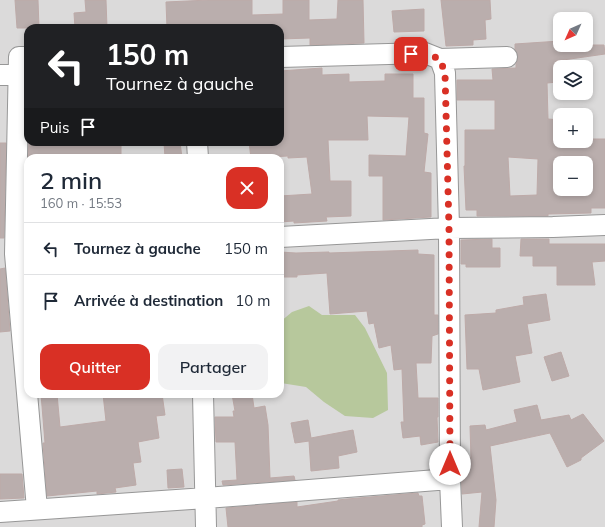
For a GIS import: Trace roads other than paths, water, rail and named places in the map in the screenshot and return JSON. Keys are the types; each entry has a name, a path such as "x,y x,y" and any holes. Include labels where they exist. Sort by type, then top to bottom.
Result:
{"street":[{"path":"284,57 425,53 440,59 507,57"},
{"path":"24,57 19,57 9,75 14,254 24,365"},
{"path":"440,59 445,73 449,228 450,479 452,527"},
{"path":"284,238 449,228 605,225"},
{"path":"27,398 37,510"},
{"path":"203,398 206,527"},
{"path":"0,512 450,479"}]}
